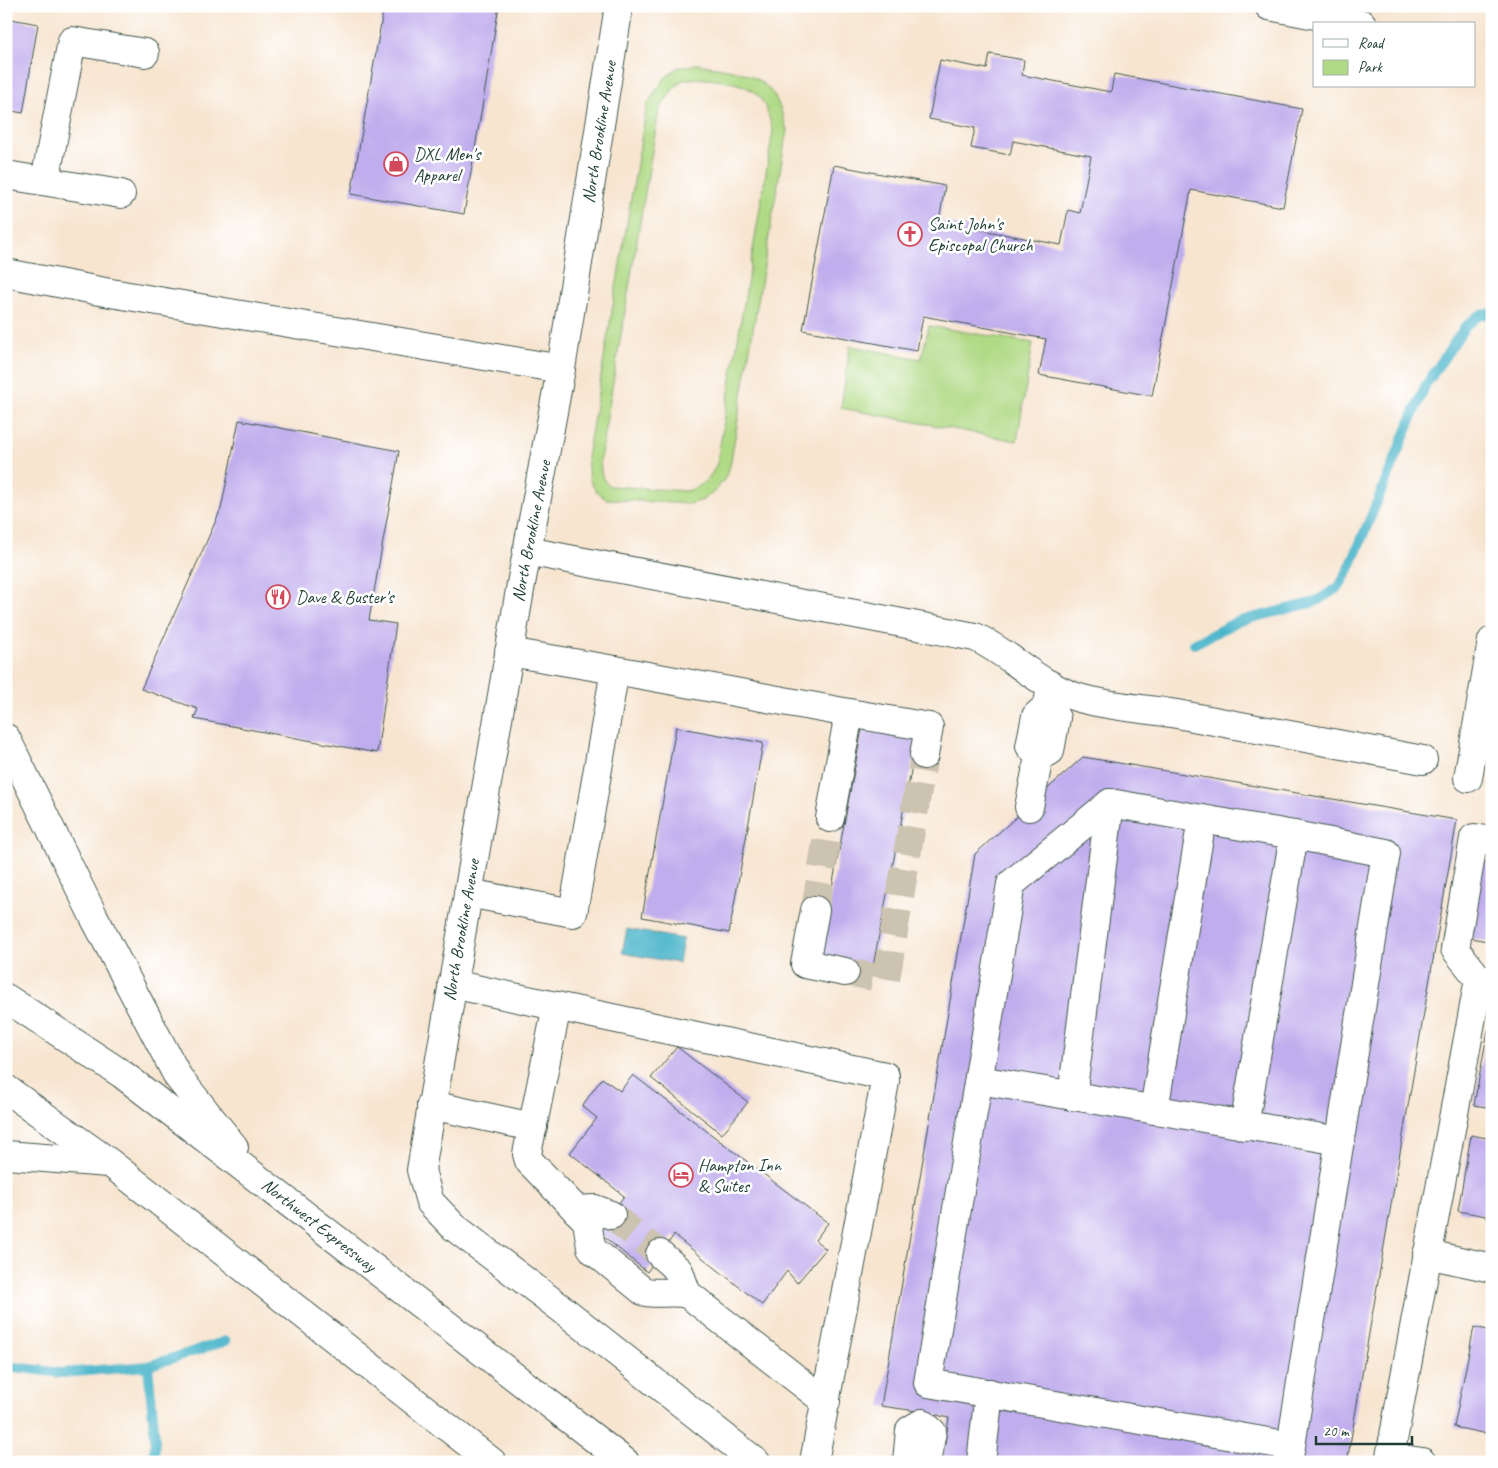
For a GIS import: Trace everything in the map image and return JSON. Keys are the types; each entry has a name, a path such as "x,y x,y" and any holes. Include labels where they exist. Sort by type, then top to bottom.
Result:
{"main road":[{"name":"North Brookline Avenue","path":"431,1105 509,652 561,369 619,6"},
{"path":"1269,6 1352,22"},
{"path":"45,181 72,41 145,53"},
{"path":"6,175 121,194"},
{"path":"6,273 105,292 561,369"},
{"path":"527,552 975,637 994,646 1050,695 1074,696 1089,701 1160,711 1423,760"},
{"path":"1468,778 1492,641"},
{"path":"509,652 929,728 924,755"},
{"path":"468,893 573,913 616,670"},
{"path":"1029,807 1039,757 1030,746 1036,716 1050,695"},
{"path":"830,818 849,714"},
{"path":"6,738 94,917 178,1077 261,1181"},
{"path":"1072,1096 1110,803"},
{"path":"1110,803 1202,819 1386,853 1289,1454 989,1393 928,1383 1011,884 1110,803"},
{"path":"1154,1110 1202,819"},
{"path":"1244,1126 1294,835"},
{"path":"1422,1462 1389,1459 1427,1254 1485,980 1455,949 1474,838 1492,841"},
{"path":"815,910 805,964 845,972"},
{"path":"452,984 885,1076 814,1462"},
{"name":"Northwest Expressway","path":"6,998 122,1074 617,1460"},
{"path":"557,1006 527,1154 529,1161 587,1220 592,1249 643,1291 648,1293 687,1294"},
{"path":"979,1080 1340,1141"},
{"path":"6,1089 110,1163 492,1462"},
{"path":"533,1127 431,1105 421,1170 430,1202 454,1227 562,1309 756,1462"},
{"path":"6,1155 110,1163"},
{"path":"576,1210 595,1209 611,1215"},
{"path":"660,1254 679,1271 687,1294 826,1402"},
{"path":"1427,1254 1492,1268"},
{"path":"981,1462 989,1393"},
{"path":"907,1462 910,1430 923,1417 932,1432 926,1462"}],"green space":[{"path":"697,64 738,71 756,79 765,85 775,97 787,130 730,466 725,478 716,490 703,500 689,504 606,499 600,495 590,481 587,458 647,105 664,79 677,68","holes":["697,78 724,81 742,85 749,89 762,101 773,131 717,463 706,481 698,487 687,491 610,486 604,481 600,459 659,110 674,88 683,80"]},
{"path":"929,326 1033,343 1017,441 841,408 850,346 921,359"}],"water":[{"path":"627,929 683,939 679,963 622,953"}],"building":[{"path":"384,6 499,6 464,214 351,194"},
{"path":"6,18 38,24 23,113 6,110"},
{"name":"Saint John's Episcopal Church","path":"990,54 1024,60 1022,75 1111,92 1114,74 1302,109 1283,207 1191,190 1152,396 1039,375 1046,339 923,316 917,351 803,330 834,165 945,186 939,222 1061,245 1068,210 1080,213 1091,156 1013,141 1010,155 971,148 975,128 929,119 940,60 987,69"},
{"name":"Dave & Buster's","path":"239,420 399,451 369,620 396,624 377,753 194,719 198,709 141,689 221,509"},
{"path":"863,724 918,735 873,966 819,956"},
{"path":"676,727 763,743 729,933 642,917"},
{"path":"1083,757 1457,820 1347,1462 942,1462 949,1418 924,1412 881,1406 975,854"},
{"path":"1481,861 1492,863 1492,942 1466,937"},
{"path":"1488,1030 1492,1031 1492,1108 1474,1105"},
{"path":"677,1047 748,1102 722,1134 651,1078"},
{"name":"Hampton Inn & Suites","path":"633,1075 828,1223 815,1240 826,1249 797,1283 787,1271 762,1305 674,1235 647,1272 598,1232 624,1196 570,1153 597,1118 582,1106 602,1078 620,1091"},
{"path":"1471,1135 1492,1139 1492,1217 1458,1211"},
{"path":"1474,1327 1492,1331 1492,1435 1454,1427"}],"waterway":[{"path":"1194,644 1236,622 1315,602 1339,587 1350,567 1425,386 1465,327 1478,316 1492,313"},
{"path":"6,1366 62,1373 148,1366 226,1341"},
{"path":"148,1366 155,1438 154,1462"}],"tunnel":[{"path":"845,972 886,979 924,755"},
{"path":"815,910 830,818"},
{"path":"611,1215 660,1254"}],"place":[{"name":"DXL Men's Apparel","path":"396,164"},
{"name":"Saint John's Episcopal Church","path":"910,234"},
{"name":"Dave & Buster's","path":"278,597"},
{"name":"Hampton Inn & Suites","path":"681,1175"}]}
